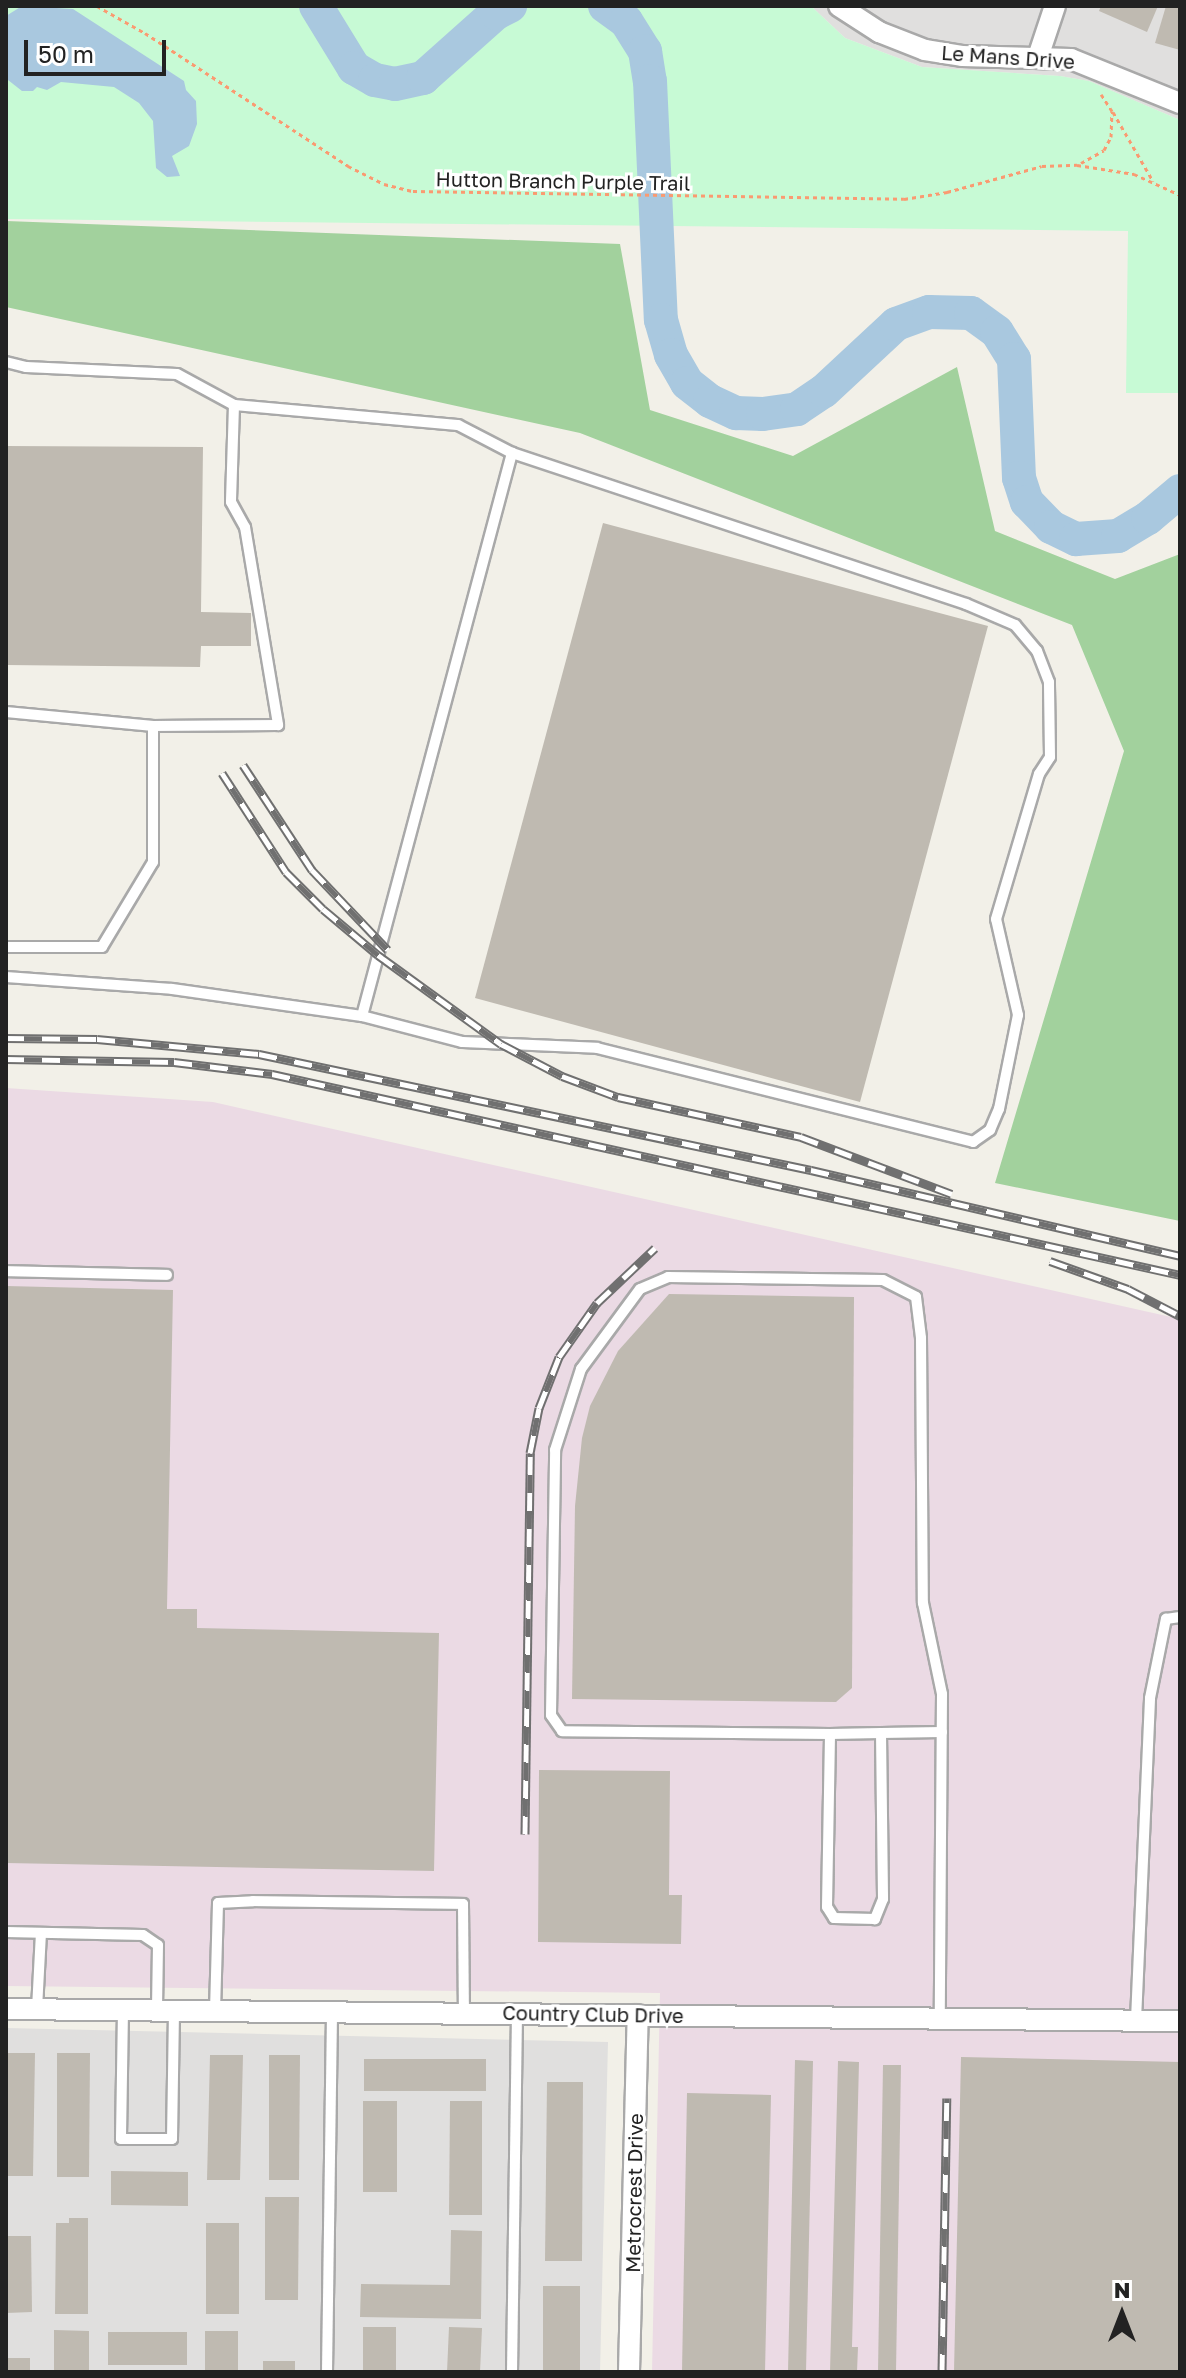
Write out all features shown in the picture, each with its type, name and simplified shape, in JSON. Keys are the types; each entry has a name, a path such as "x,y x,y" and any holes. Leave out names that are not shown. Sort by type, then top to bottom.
{"street":[{"name":"Le Mans Drive","path":"839,6 879,32 925,50 962,56 1038,57 1089,63 1180,103"},
{"path":"1038,57 1055,6"},
{"name":"Country Club Drive","path":"6,2009 1180,2021"},
{"name":"Metrocrest Drive","path":"629,2372 638,2015"}],"lane":[{"path":"6,362 26,367 177,374 234,405 458,425 512,453 966,604 1015,625 1037,651 1049,682 1050,757 1039,774 996,919 1018,1015 999,1109 990,1130 973,1142 597,1048 462,1042 362,1016 172,989 6,977"},
{"path":"6,712 153,726 278,725 245,527 231,502 234,405"},
{"path":"362,1016 512,453"},
{"path":"6,947 102,947 153,862 153,726"},
{"path":"6,1271 167,1275"},
{"path":"940,2018 942,1732 942,1694 923,1603 921,1338 916,1297 883,1280 668,1277 640,1289 581,1369 555,1450 551,1715 562,1731 942,1732"},
{"path":"1136,2020 1150,1698 1166,1619 1180,1617"},
{"path":"830,1734 827,1907 834,1918 875,1919 883,1899 881,1733"},
{"path":"215,2011 218,1903 253,1901 463,1904 464,2013"},
{"path":"6,1932 143,1935 158,1945 166,2011 172,2139 121,2139 123,2010"},
{"path":"37,2009 41,1933"},
{"path":"327,2372 332,2012"},
{"path":"512,2372 517,2014"}],"path":[{"name":"Hutton Branch Purple Trail","path":"97,6 145,33 348,166 384,184 442,194 904,199 947,192 1042,166 1077,165 1153,181 1180,195"},
{"path":"1092,88 1100,92 1153,181"},
{"path":"1077,165 1104,150 1111,137 1112,111"}],"shaded area":[{"path":"811,6 1180,6 1180,120 1089,81 1060,76 922,67 845,38"},
{"path":"6,1088 213,1102 1180,1319 1180,2372 652,2372 660,1993 6,1986"},
{"path":"6,2028 608,2042 600,2372 6,2372"}],"green space":[{"path":"6,6 811,6 845,38 922,67 1060,76 1089,81 1180,120 1180,393 1126,393 1128,231 6,219"},
{"path":"6,221 620,244 650,410 793,456 957,367 995,531 1115,579 1180,554 1180,1221 995,1183 1124,751 1072,625 580,433 6,307"}],"water":[{"path":"22,6 73,9 184,81 186,90 196,101 197,124 189,146 172,156 180,176 167,177 156,168 153,121 139,103 114,87 61,82 47,90 37,87 33,91 22,91 8,80 6,16"}],"building":[{"path":"1101,6 1158,6 1147,32 1099,11"},
{"path":"1166,6 1180,6 1180,50 1155,43"},
{"path":"6,446 203,447 201,612 251,613 251,646 201,646 200,667 6,665"},
{"path":"603,523 988,626 860,1102 475,998"},
{"path":"6,1286 173,1290 167,1609 197,1609 197,1628 439,1633 434,1871 6,1863"},
{"path":"669,1294 854,1297 852,1688 836,1702 572,1699 575,1506 582,1438 590,1406 618,1351"},
{"path":"539,1770 670,1771 669,1895 682,1895 681,1944 538,1942"},
{"path":"7,2053 35,2053 33,2176 6,2176"},
{"path":"57,2053 90,2053 89,2177 57,2177"},
{"path":"210,2055 243,2055 240,2180 207,2180"},
{"path":"269,2055 300,2055 299,2180 269,2180"},
{"path":"961,2057 1180,2062 1180,2372 954,2372"},
{"path":"364,2059 486,2059 486,2091 364,2091"},
{"path":"795,2060 813,2061 806,2372 788,2372"},
{"path":"838,2061 859,2062 852,2347 858,2347 857,2372 830,2372"},
{"path":"883,2065 901,2065 896,2372 878,2372"},
{"path":"547,2082 583,2082 582,2261 545,2261"},
{"path":"687,2093 771,2095 765,2372 682,2372"},
{"path":"363,2101 397,2101 397,2192 363,2192"},
{"path":"450,2101 482,2101 482,2215 449,2215"},
{"path":"111,2171 188,2172 188,2206 111,2205"},
{"path":"265,2197 299,2197 298,2300 265,2300"},
{"path":"69,2218 88,2218 88,2314 55,2314 56,2223 69,2223"},
{"path":"206,2223 239,2223 239,2314 206,2314"},
{"path":"451,2230 482,2231 481,2319 360,2317 361,2284 450,2285"},
{"path":"6,2236 31,2236 32,2312 6,2313"},
{"path":"543,2286 580,2286 580,2372 543,2372"},
{"path":"363,2327 396,2327 396,2372 363,2372"},
{"path":"449,2327 482,2328 480,2372 447,2372"},
{"path":"54,2330 89,2331 89,2372 54,2372"},
{"path":"205,2331 238,2331 238,2372 205,2372"},
{"path":"108,2332 187,2332 187,2365 108,2365"},
{"path":"6,2358 30,2358 30,2372 6,2372"},
{"path":"263,2361 295,2361 295,2372 263,2372"}],"waterway":[{"path":"316,6 354,68 375,80 395,84 423,78 496,13 510,6"},
{"path":"605,6 626,21 645,51 650,81 661,320 671,355 687,383 710,401 736,413 763,414 797,409 824,391 896,324 929,312 971,313 997,332 1014,359 1019,478 1027,502 1051,527 1076,539 1118,536 1148,518 1180,491"}],"railway":[{"path":"243,765 312,870 388,950"},
{"path":"222,773 286,872 323,909 378,955 501,1044 562,1076 618,1097 801,1137 952,1194"},
{"path":"6,1038 97,1039 259,1054 811,1170 1180,1256"},
{"path":"6,1059 174,1062 272,1074 1180,1275"},
{"path":"525,1834 530,1453 539,1408 559,1357 597,1303 655,1248"},
{"path":"1050,1261 1128,1289 1180,1316"},
{"path":"942,2372 947,2098"}]}
